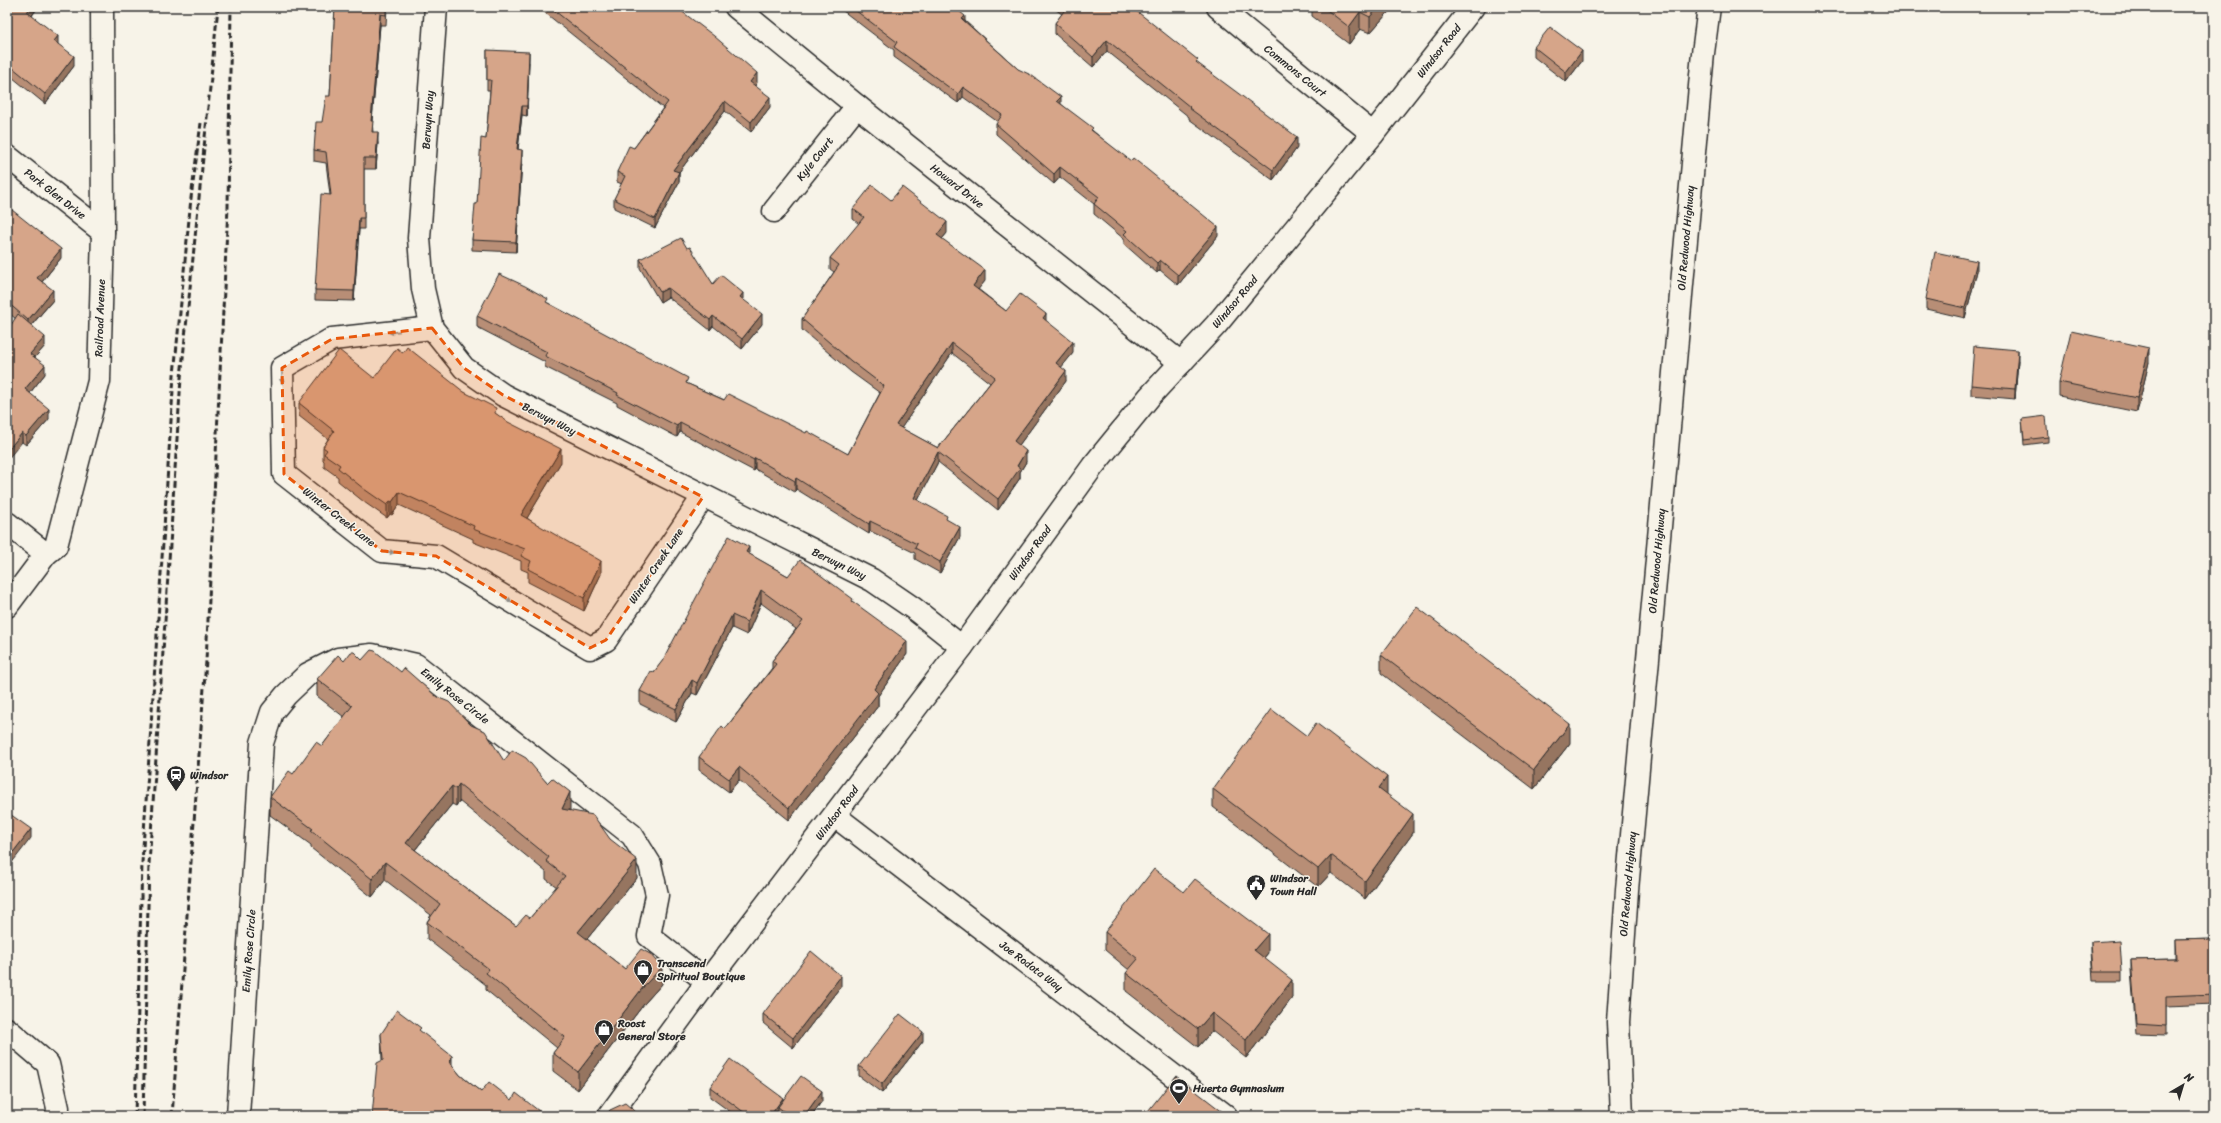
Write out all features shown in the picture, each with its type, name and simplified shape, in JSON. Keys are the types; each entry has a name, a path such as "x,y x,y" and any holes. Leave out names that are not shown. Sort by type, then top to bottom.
{"street":[{"name":"Railroad Avenue","path":"7,606 46,554 56,546 99,381 103,232 102,7"},
{"name":"Berwyn Way","path":"436,7 419,238 423,289 432,328 464,368 503,395 703,497 872,580 913,608 962,647"},
{"name":"Howard Drive","path":"736,7 857,106 1181,363"},
{"name":"Commons Court","path":"1218,7 1373,134"},
{"name":"Windsor Road","path":"609,1116 707,982 835,816 962,647 1093,466 1150,396 1216,325 1373,134 1473,7"},
{"name":"Old Redwood Highway","path":"1622,1116 1618,1022 1627,890 1703,53 1709,7"},
{"name":"Kyle Court","path":"774,212 857,106"},
{"name":"Park Glen Drive","path":"7,156 103,232"},
{"name":"Winter Creek Lane","path":"432,328 332,339 282,368 284,474 382,551 436,556 590,648 606,640 703,497"},
{"path":"7,523 46,554"},
{"name":"Emily Rose Circle","path":"238,1116 262,743 272,712 286,695 308,674 338,659 372,655 416,665 632,835 650,864 656,895 649,936 707,982"},
{"name":"Joe Rodota Way","path":"835,816 1226,1116"},
{"path":"7,1029 48,1064 58,1108 58,1116"}],"highlighted area":[{"path":"432,328 464,368 503,395 703,497 606,640 590,648 436,556 382,551 284,474 282,368 332,339"}],"building":[{"path":"7,7 31,7 27,12 58,36 54,41 74,56 45,94 7,63"},
{"path":"335,7 386,7 386,15 380,14 371,121 373,121 372,132 378,132 376,158 364,158 364,218 359,218 354,291 315,290 321,194 331,195 326,152 314,150 316,122 322,122 326,96 330,96"},
{"path":"550,7 676,7 714,36 757,73 750,82 770,97 751,122 725,101 673,170 679,172 655,219 614,199 625,176 617,172 629,146 634,148 668,102"},
{"path":"851,7 954,7 965,16 962,19 1018,69 1031,75 1061,97 1057,101 1093,128 1091,130 1131,161 1133,158 1218,227 1178,275 1160,260 1157,263 1124,234 1127,231 1094,204 1099,197 1060,167 1054,174 996,124 1002,115 963,87 958,94 894,47 897,42"},
{"path":"1067,7 1136,7 1134,9 1198,60 1196,62 1297,137 1273,170 1189,108 1190,107 1107,40 1093,57 1055,23"},
{"path":"1323,7 1378,7 1370,17 1360,12 1349,27"},
{"path":"1550,27 1582,51 1566,72 1534,47"},
{"path":"487,50 529,52 527,106 522,106 517,149 522,150 516,242 472,240 475,204 477,204 481,138 486,139 491,80 487,80"},
{"path":"872,185 891,200 902,187 947,222 937,235 985,270 973,286 1006,311 1020,294 1046,314 1043,318 1073,342 1056,363 1066,371 1014,441 1026,451 1017,466 1020,468 998,499 938,452 914,498 947,516 946,519 960,527 940,562 915,548 917,544 870,521 869,524 796,478 795,481 755,458 754,460 680,422 677,426 617,395 618,393 545,356 547,352 477,316 499,274 525,286 548,299 546,302 688,378 686,383 724,400 728,394 806,433 807,431 848,454 884,386 851,361 802,319 839,265 830,258 864,217 853,209","holes":["952,343 995,377 938,448 896,425"]},
{"path":"7,206 61,249 37,278 53,290 28,320 7,302"},
{"path":"681,238 687,248 690,247 713,284 721,275 743,293 740,297 762,314 742,339 713,316 710,320 668,288 660,292 640,259"},
{"path":"1935,252 1977,261 1965,308 1926,299"},
{"path":"18,314 45,337 30,354 45,365 25,389 49,409 26,436 22,433 7,451 7,331"},
{"path":"2071,331 2149,348 2137,398 2059,382"},
{"path":"1974,346 2018,350 2015,389 1971,385"},
{"path":"407,347 464,392 496,408 495,413 508,422 561,449 521,515 601,561 584,598 528,569 531,561 521,556 525,549 473,529 474,526 399,492 392,502 390,501 387,505 338,468 340,465 324,454 327,450 323,447 334,431 299,403 339,350 374,378 397,348 403,353"},
{"path":"2046,416 2048,437 2024,440 2022,419"},
{"path":"729,536 749,547 746,552 788,576 800,560 853,599 852,601 907,641 874,689 878,693 789,808 739,767 729,779 699,757 722,726 725,729 776,664 772,661 803,621 761,590 747,622 732,615 697,683 692,680 676,709 640,691 651,671 654,672 663,660"},
{"path":"1417,607 1570,724 1534,770 1381,655"},
{"path":"371,650 375,651 401,672 404,668 437,697 449,702 471,725 485,731 504,761 512,750 526,758 547,783 552,778 570,792 562,809 593,815 610,839 637,860 578,932 625,969 641,949 652,955 662,967 644,986 578,1072 553,1053 565,1037 486,973 489,969 427,922 440,904 385,862 372,879 311,830 313,829 270,797 289,771 293,774 316,742 322,746 352,706 317,679 338,655 344,661 351,652 354,652 362,660","holes":["459,784 549,857 546,861 565,876 530,918 526,915 516,926 406,843 452,786 456,789"]},
{"path":"1271,709 1307,736 1316,723 1387,777 1379,788 1413,814 1365,881 1331,855 1318,869 1213,789"},
{"path":"7,812 31,829 7,860"},
{"path":"1154,869 1184,892 1195,879 1268,934 1254,950 1292,980 1246,1040 1212,1013 1198,1029 1126,973 1138,959 1105,932"},
{"path":"2214,939 2214,994 2166,996 2166,1026 2136,1024 2131,960 2177,959 2176,940"},
{"path":"2120,940 2122,972 2093,972 2091,942"},
{"path":"811,951 841,976 793,1038 763,1014"},
{"path":"397,1010 421,1028 419,1030 452,1056 450,1062 460,1075 481,1092 489,1082 512,1100 516,1093 544,1115 372,1116 377,1063 383,1060 381,1034"},
{"path":"900,1014 923,1032 882,1084 859,1066"},
{"path":"730,1059 783,1098 770,1116 749,1116 710,1087"},
{"path":"801,1076 822,1091 804,1116 790,1116 778,1107"},
{"path":"1176,1076 1228,1116 1144,1116"},
{"path":"625,1103 638,1114 638,1116 605,1116 610,1110"}],"railway":[{"path":"143,1116 149,864 181,378 218,7"},
{"path":"172,1116 206,661 228,207 231,7"},
{"path":"135,1116 142,863 174,375 191,198 201,123"}],"place":[{"name":"Windsor","path":"176,792"},
{"name":"Windsor Town Hall","path":"1256,901"},
{"name":"Transcend Spiritual Boutique","path":"643,986"},
{"name":"Roost General Store","path":"604,1046"},
{"name":"Huerta Gymnasium","path":"1179,1105"}]}
